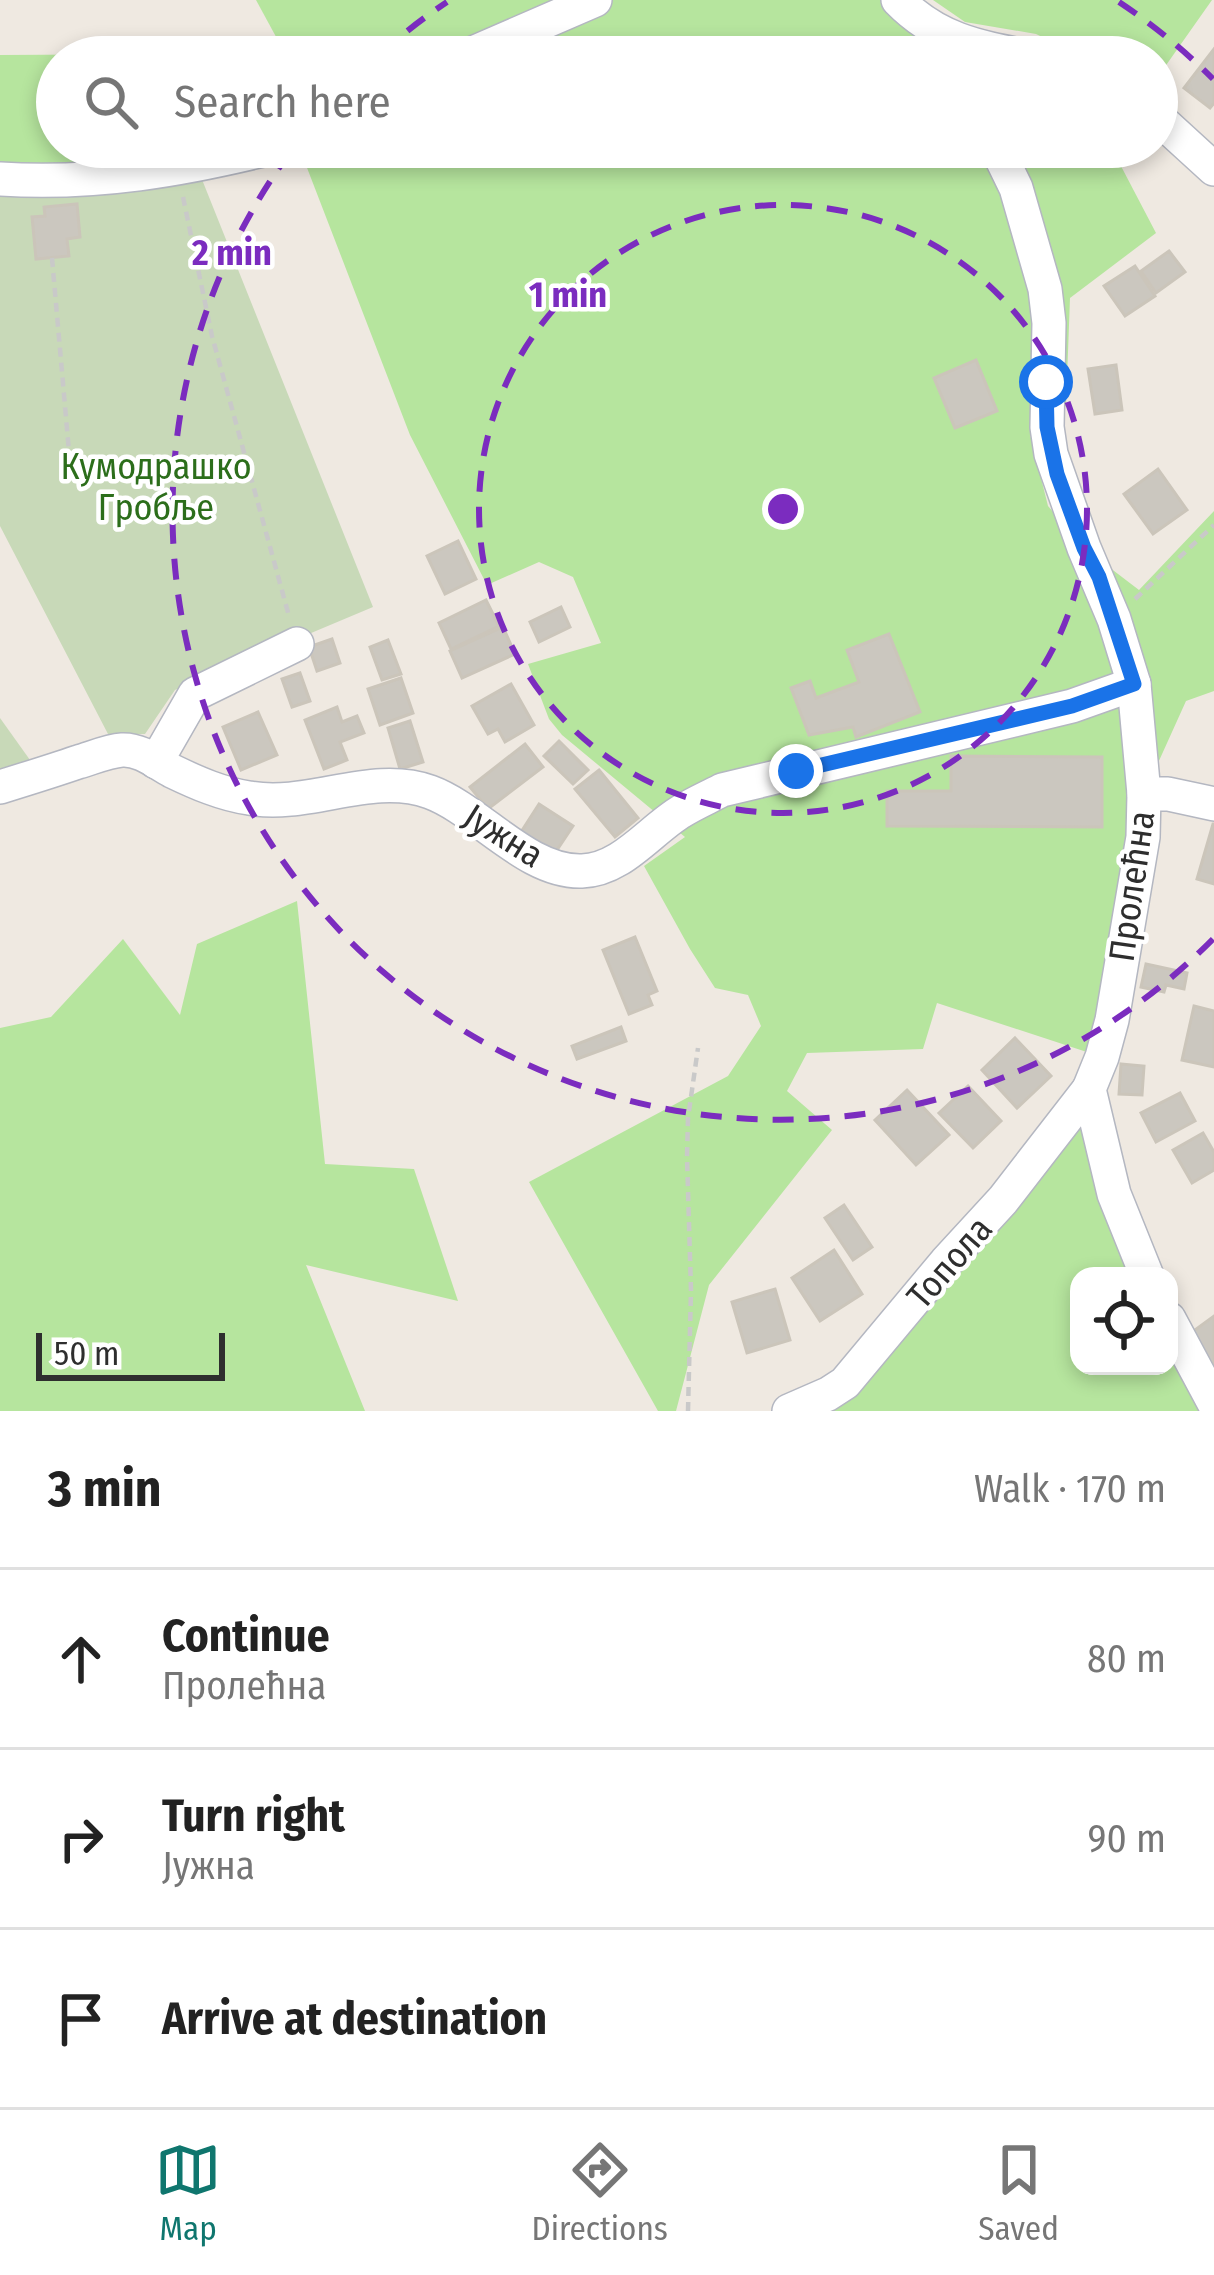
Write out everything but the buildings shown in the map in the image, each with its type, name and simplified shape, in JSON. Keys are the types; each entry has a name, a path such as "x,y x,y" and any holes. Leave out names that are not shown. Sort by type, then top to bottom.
{"street":[{"path":"513,36 596,0"},
{"path":"898,0 942,36"},
{"path":"1178,136 1214,169"},
{"path":"0,179 100,178 182,168"},
{"name":"Пролећна","path":"1006,168 1046,289 1051,454 1134,684 1143,837 1112,1020 1090,1089"},
{"path":"156,762 195,694 297,644"},
{"name":"Јужна","path":"0,788 121,750 137,752 214,790 270,801 408,786 456,805 546,863 579,872 620,858 680,812 722,790 1072,706 1134,684"},
{"path":"1144,794 1214,804"},
{"path":"1090,1089 1114,1194 1143,1267"},
{"name":"Топола","path":"795,1410 845,1383 1003,1200 1090,1089"},
{"path":"1178,1336 1214,1403"}],"path":[{"path":"178,169 212,337 297,644"},
{"path":"52,258 70,463"},
{"path":"1114,619 1214,525"},
{"path":"688,1411 688,1118 698,1048"}],"green space":[{"path":"256,0 898,0 955,36 276,36"},
{"path":"933,0 1212,0 1178,48 1178,36 1040,36 965,22"},
{"path":"0,55 36,55 36,168 181,168 0,179"},
{"name":"Кумодрашко Гробље","path":"197,168 373,607 175,690 145,734 108,734 0,526 0,179"},
{"path":"307,168 1122,168 1156,233 1070,298 1066,406 1030,434 1048,506 1084,548 1139,590 1214,511 1214,691 1186,701 1144,794 1102,1057 937,1003 923,1049 807,1053 787,1091 832,1130 709,1285 676,1411 658,1411 529,1182 728,1076 761,1026 748,995 715,988 644,866 685,837 549,719 528,664 601,643 573,577 539,562 487,585 410,435"},
{"path":"0,718 35,767 0,781"},
{"path":"297,901 325,1164 414,1169 458,1301 306,1265 365,1411 0,1411 0,1028 51,1017 123,939 180,1015 197,944"},
{"path":"1089,1089 1144,1267 1070,1267 1070,1375 1178,1375 1178,1337 1214,1411 798,1411"}],"route":[{"path":"796,771 1072,706 1134,684 1051,454 1046,382"}]}
